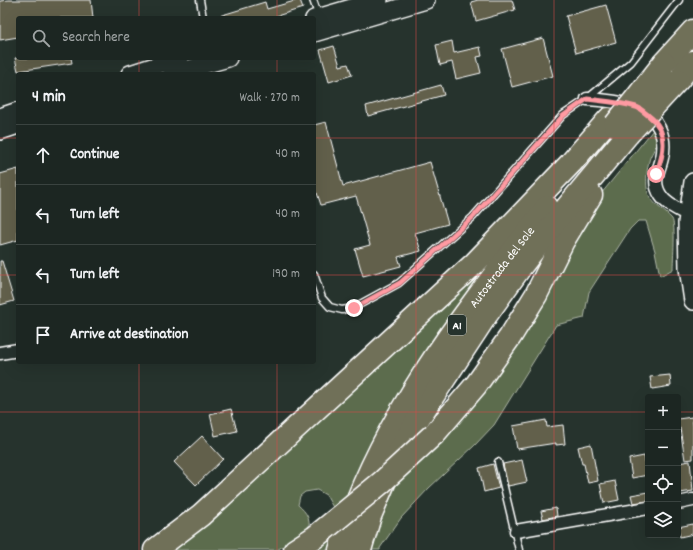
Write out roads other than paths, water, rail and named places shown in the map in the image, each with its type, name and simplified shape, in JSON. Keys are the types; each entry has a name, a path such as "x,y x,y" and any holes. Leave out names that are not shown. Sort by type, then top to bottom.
{"highway":[{"path":"295,550 315,536 382,482 434,434 476,385 510,338 536,296 563,241 590,197 622,129 664,63 693,31"},
{"path":"155,550 201,515 475,264 571,163 622,129 678,80 693,62"},
{"name":"Autostrada del Sole","path":"340,550 348,523 369,472 390,428 432,362 479,293 565,184 622,129"},
{"name":"Autostrada del Sole","path":"360,550 370,516 390,468 414,425 487,314 563,212 622,129"}],"street":[{"path":"316,24 379,0"},
{"path":"316,24 426,0"},
{"path":"136,72 174,60"},
{"path":"179,72 221,60"},
{"path":"587,99 637,107 654,119 661,130 664,142 662,158 656,174 657,188 661,196 671,206 688,215"},
{"path":"0,117 16,112"},
{"path":"0,131 16,126"},
{"path":"693,182 687,223 688,268 693,301"},
{"path":"0,353 16,350"},
{"path":"681,502 693,500"},
{"path":"516,531 645,509"}],"lane":[{"path":"200,0 203,16"},
{"path":"312,0 315,16"},
{"path":"316,280 322,298 330,307 342,310 354,308 400,283 473,217 563,116 587,99 631,62 679,0"},
{"path":"498,462 516,531 519,550"}]}
